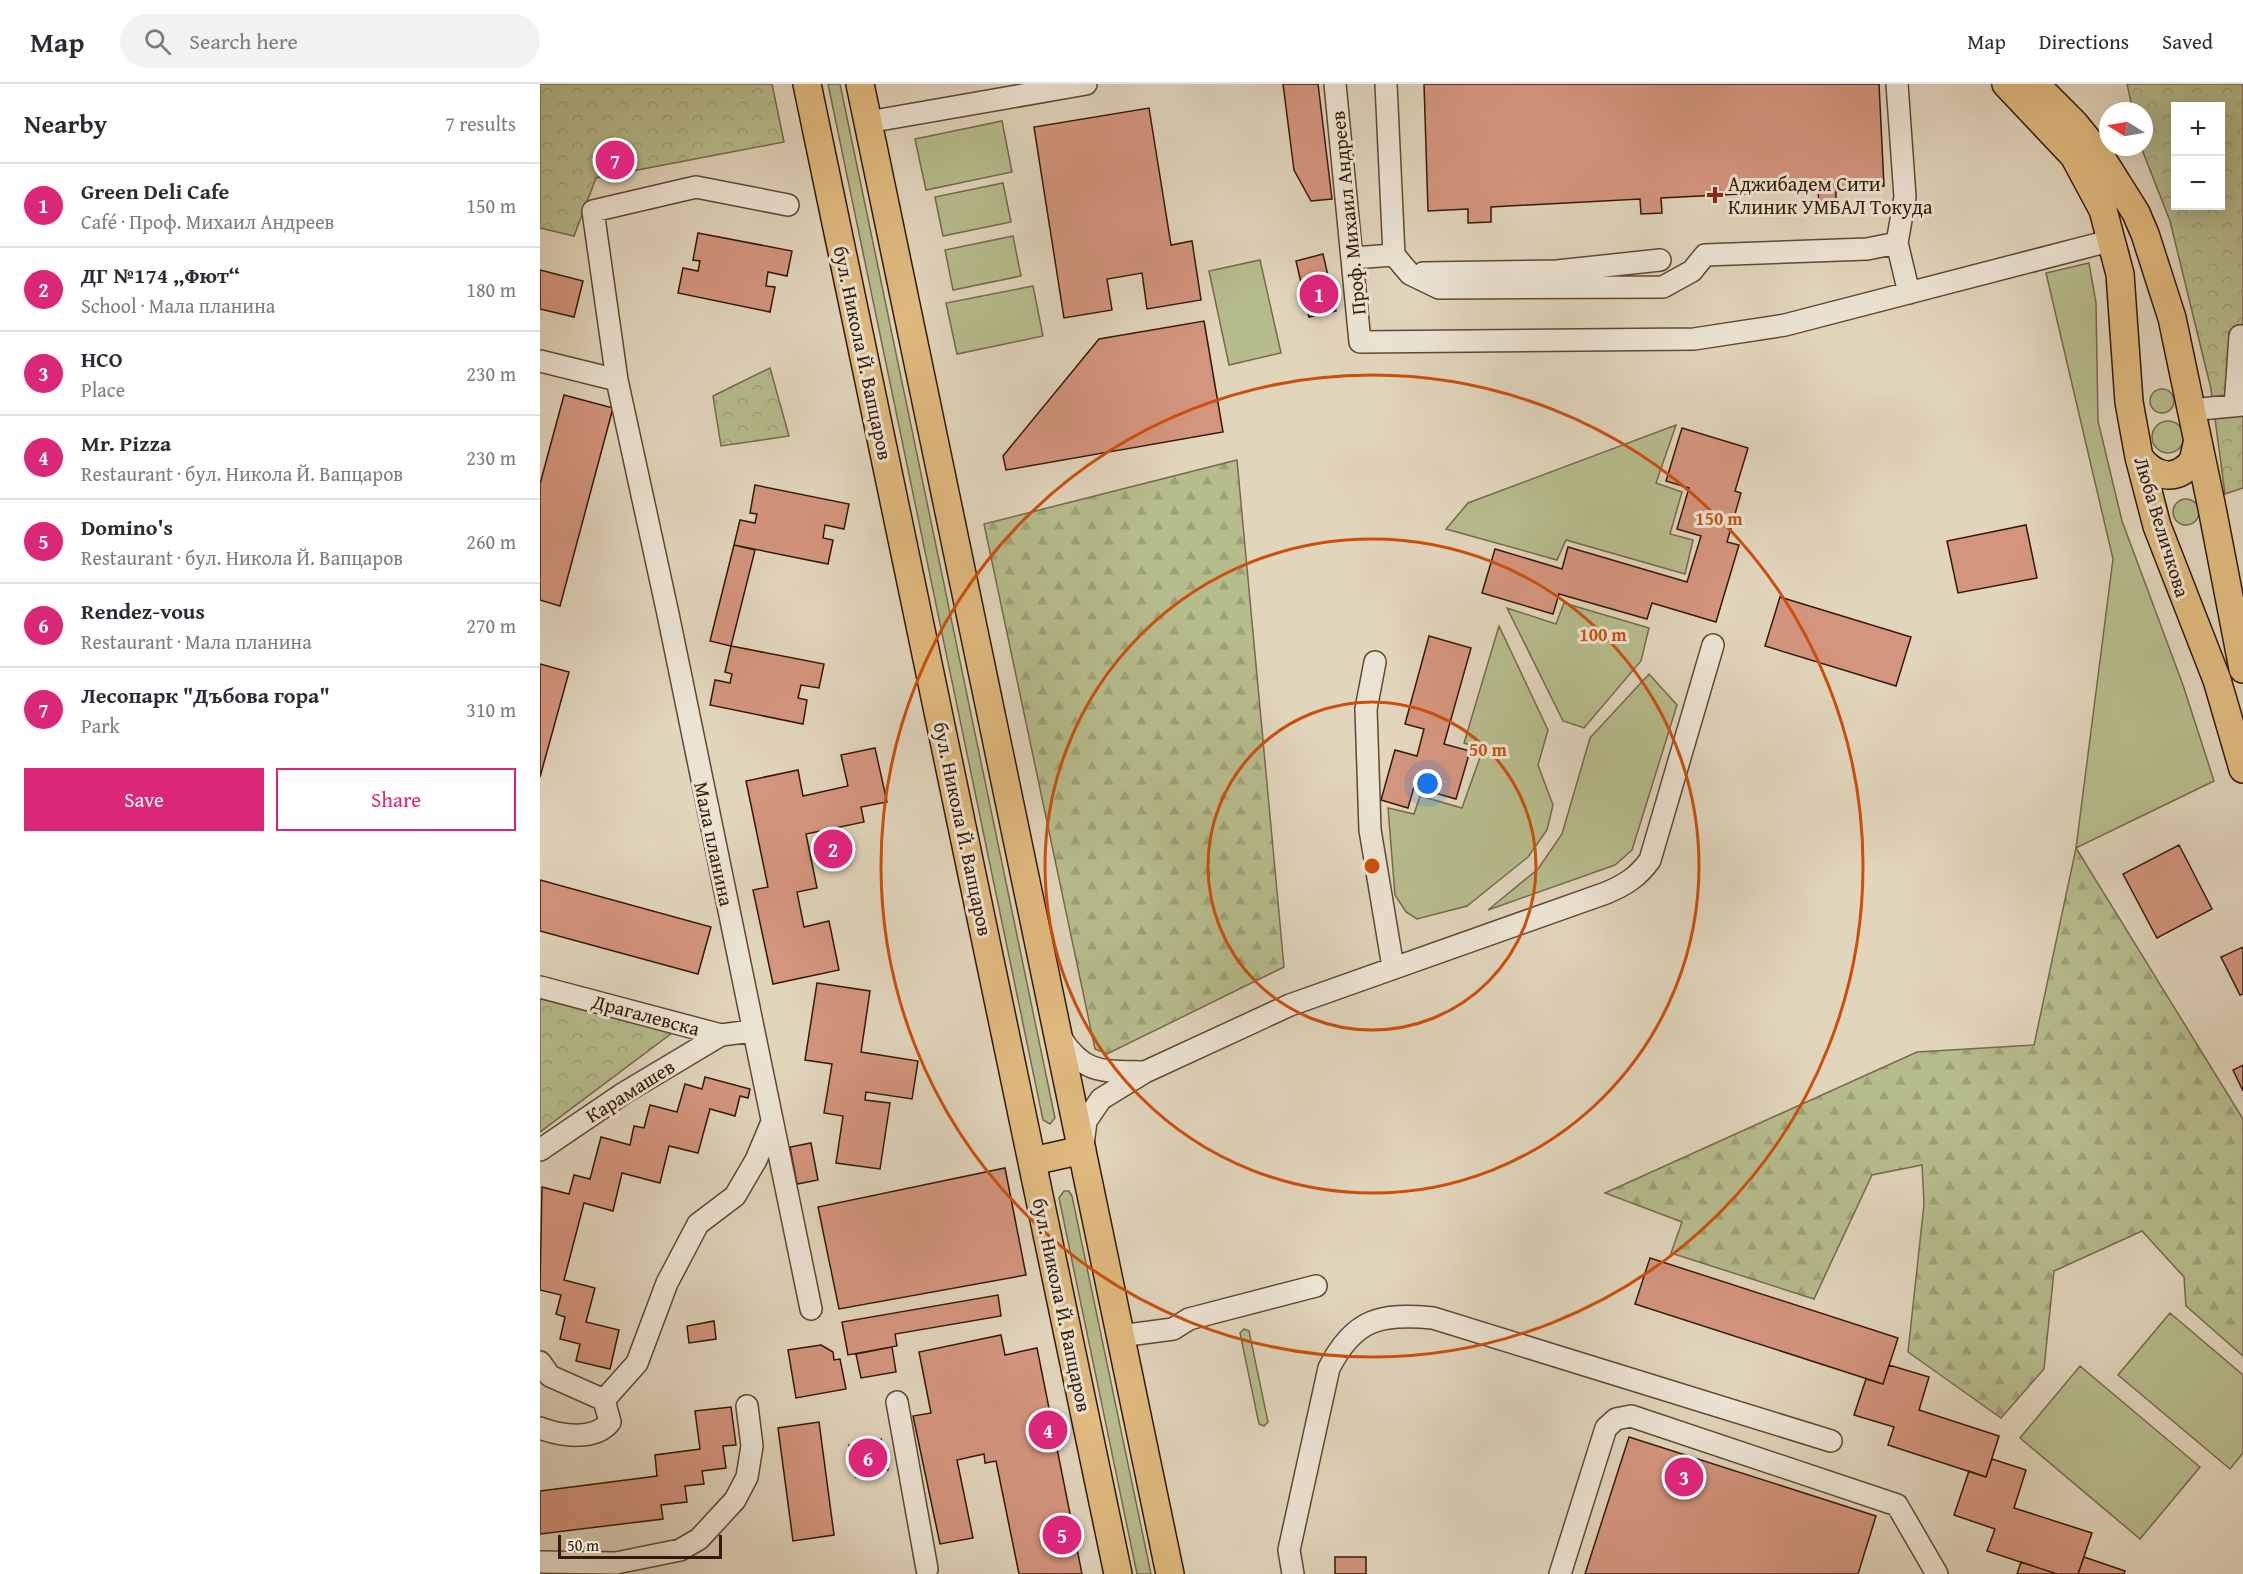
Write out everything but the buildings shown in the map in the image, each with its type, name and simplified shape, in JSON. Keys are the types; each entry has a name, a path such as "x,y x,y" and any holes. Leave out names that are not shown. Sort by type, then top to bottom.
{"main road":[{"name":"бул. Никола Й. Вапцаров","path":"807,84 1118,1574"},
{"path":"860,84 1082,1150 1132,1334 1170,1574"},
{"name":"Люба Величкова","path":"2006,84 2074,156 2096,192 2113,240 2121,274 2129,402 2139,457 2157,526 2217,680 2243,769"},
{"path":"2035,84 2099,154 2136,213 2172,318 2243,669"},
{"path":"2125,325 2136,304 2146,301 2160,304 2172,318"},
{"path":"2139,457 2149,470 2159,474 2176,474 2193,461 2197,444"},
{"path":"1033,1161 1082,1150"}],"street":[{"path":"868,122 1086,84"},
{"name":"Проф. Михаил Андреев","path":"1335,84 1360,342 1694,339 1785,325 1909,293"},
{"path":"1386,84 1394,255 1410,274 1438,288 1663,287 1692,271 1705,255 1867,249 1897,243"},
{"path":"1897,84 1905,197 1897,243 1909,293 2113,240"},
{"name":"Мала планина","path":"788,205 696,187 592,211 618,380 811,1309"},
{"path":"1352,258 1394,255"},
{"path":"1410,274 1557,271 1660,260"},
{"path":"2190,410 2239,406 2240,336 2243,336"},
{"path":"540,361 618,380"},
{"path":"1082,1150 1086,1120 1101,1099 1145,1072 1290,1005 1628,884 1641,873 1650,860 1713,645"},
{"path":"1375,662 1366,709 1370,830 1394,967"},
{"name":"Драгалевска","path":"540,987 721,1035 752,1031"},
{"path":"1057,1031 1072,1056 1093,1070 1145,1072"},
{"name":"Карамашев","path":"540,1150 624,1094 721,1035"},
{"path":"604,1400 637,1363 668,1283 698,1224 735,1196 756,1160 772,1122"},
{"path":"1132,1334 1155,1322 1174,1317 1189,1319 1316,1286"},
{"path":"1293,1574 1289,1550 1329,1368 1341,1344 1363,1327 1381,1319 1405,1316 1432,1318 1831,1441"},
{"path":"540,1362 550,1376 570,1387 604,1400"},
{"path":"540,1428 589,1435 603,1432 610,1422 604,1400"},
{"path":"897,1402 927,1569"},
{"path":"540,1562 616,1563 680,1550 699,1539 735,1500 747,1478 752,1446 747,1406"},
{"path":"1560,1574 1606,1428 1617,1419 1631,1416 1897,1505 1937,1574"}],"green space":[{"path":"540,84 772,84 784,142 596,178 574,236 540,228"},
{"path":"828,84 840,84 1055,1118 1050,1124 1043,1120"},
{"path":"2127,84 2243,84 2243,488 2225,494 2211,389 2170,221 2145,156 2153,156 2153,102 2131,102"},
{"path":"1002,121 1012,172 926,190 915,139"},
{"path":"1003,183 1011,222 943,236 935,197"},
{"path":"1013,236 1021,276 953,290 945,250"},
{"path":"1260,260 1281,353 1229,365 1209,271"},
{"path":"2089,263 2096,303 2098,421 2122,521 2183,685 2214,781 2076,848 2113,559 2046,273"},
{"path":"1033,286 1043,336 957,354 946,303"},
{"path":"770,368 789,436 721,446 713,396"},
{"path":"2162,389 2167,390 2173,396 2173,406 2167,412 2162,413 2157,412 2151,406 2150,401 2151,396 2157,390"},
{"path":"2168,421 2179,426 2184,437 2179,448 2168,453 2157,448 2152,437 2157,426"},
{"path":"1676,425 1656,483 1682,492 1670,534 1693,540 1685,574 1566,540 1557,560 1446,529 1468,503"},
{"path":"1237,460 1284,967 1107,1054 1095,1049 984,524"},
{"path":"2186,499 2195,503 2199,512 2195,521 2186,525 2177,521 2173,512 2177,503"},
{"path":"1564,603 1649,628 1641,661 1584,728 1563,721 1507,608 1556,624"},
{"path":"1499,626 1548,730 1538,765 1553,805 1547,830 1528,857 1467,906 1417,919 1406,912 1395,895 1388,808 1414,814 1420,796 1462,808 1483,749 1464,743"},
{"path":"1649,674 1677,705 1632,850 1615,865 1488,910 1538,869 1562,834 1590,738"},
{"path":"2076,848 2243,1119 2243,1356 2186,1306 2184,1277 2142,1231 2054,1271 2044,1369 2001,1418 1908,1352 1924,1204 1922,1165 1872,1175 1814,1299 1671,1253 1682,1222 1605,1193 1917,1052 2034,1045"},
{"path":"540,995 672,1033 540,1132"},
{"path":"1064,1191 1069,1191 1072,1196 1151,1574 1137,1574 1059,1198"},
{"path":"2170,1313 2243,1375 2243,1453 2230,1469 2118,1375"},
{"path":"1244,1329 1249,1331 1268,1422 1264,1426 1259,1424 1240,1333"},
{"path":"2080,1366 2200,1467 2140,1539 2020,1438"}],"place":[{"name":"Лесопарк \"Дъбова гора\"","path":"615,160"},
{"name":"Аджибадем Сити Клиник УМБАЛ Токуда","path":"1715,195"},
{"name":"Green Deli Cafe","path":"1319,294"},
{"name":"ДГ №174 „Фют“","path":"833,849"},
{"name":"Mr. Pizza","path":"1048,1430"},
{"name":"Rendez-vous","path":"868,1458"},
{"name":"НСО","path":"1684,1477"},
{"name":"Domino's","path":"1062,1535"}]}
